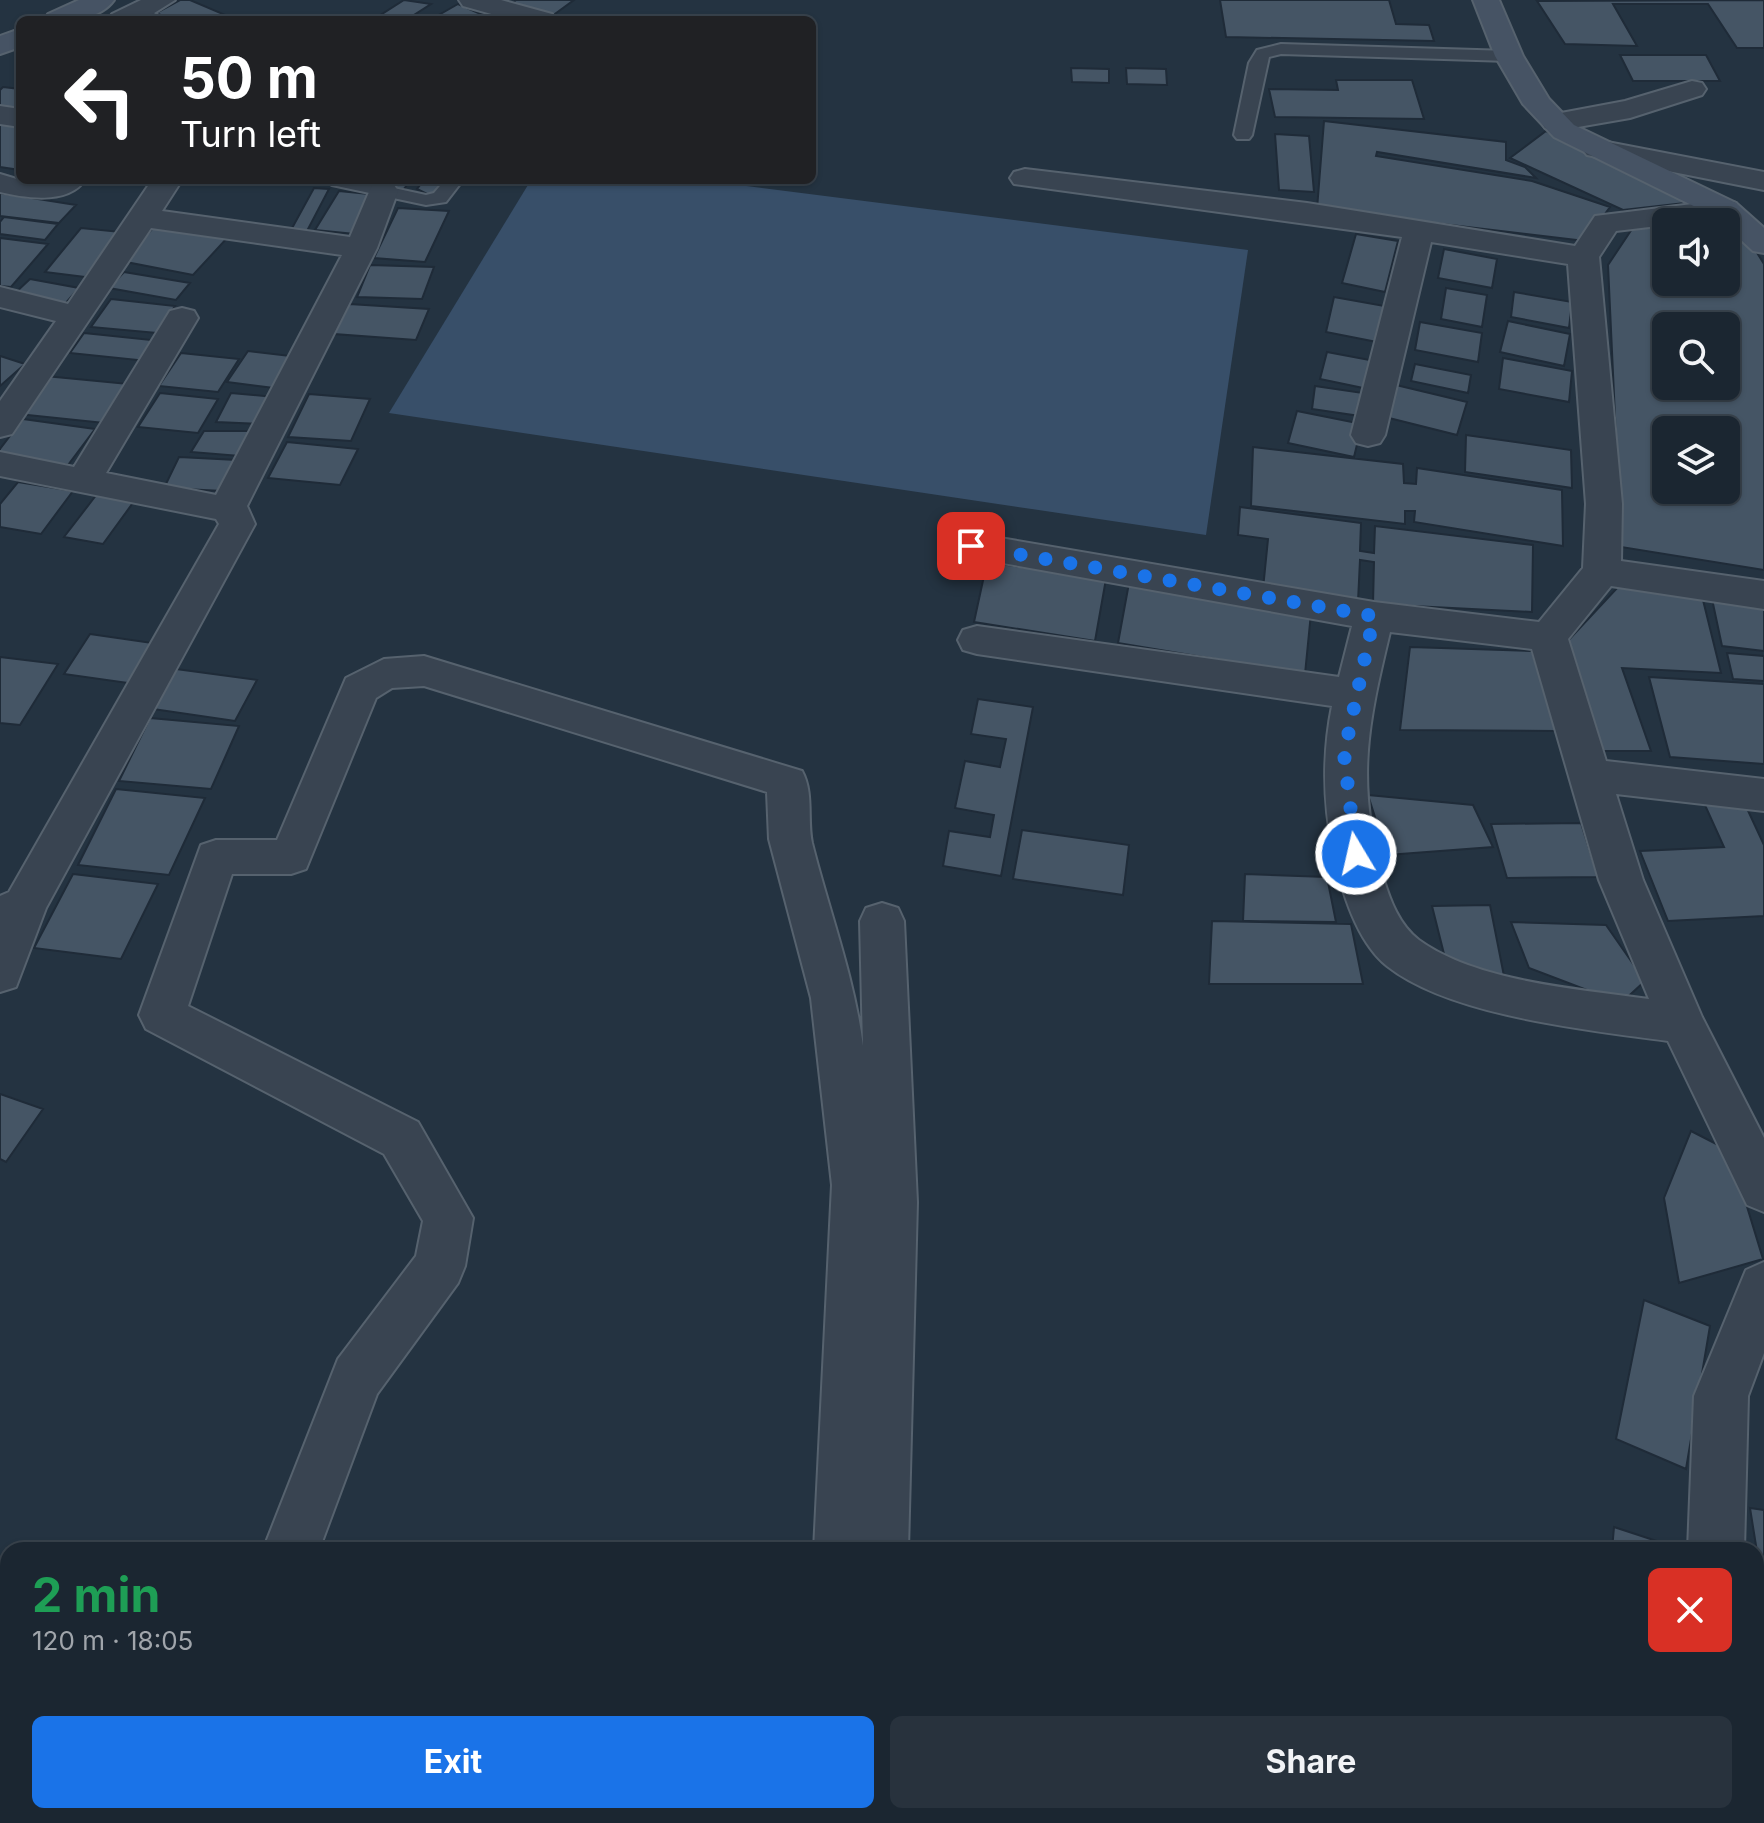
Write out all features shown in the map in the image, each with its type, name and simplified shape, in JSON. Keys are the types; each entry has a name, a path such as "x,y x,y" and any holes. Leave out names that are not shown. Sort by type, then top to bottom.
{"main road":[{"path":"67,16 101,0"},
{"path":"1486,0 1509,56 1537,104 1555,122 1597,149 1723,208"},
{"path":"1740,222 1764,244"}],"street":[{"path":"472,0 528,16"},
{"path":"1555,122 1630,109 1692,89"},
{"path":"1597,149 1764,181"},
{"path":"1025,178 1419,229 1583,257"},
{"path":"0,183 20,189 58,184"},
{"path":"0,426 164,184"},
{"path":"227,509 361,248 383,191"},
{"path":"140,217 361,248"},
{"path":"1548,637 1602,571 1604,504 1583,257 1606,223 1652,218"},
{"path":"1368,435 1419,229"},
{"path":"0,297 76,316"},
{"path":"83,481 182,318"},
{"path":"0,464 227,509 235,516 237,524 12,910 0,973"},
{"path":"971,546 1374,616 1548,637"},
{"path":"1602,571 1764,595"},
{"path":"1374,616 1344,754 1351,831 1366,899 1400,951 1451,977 1558,1005 1682,1023"},
{"path":"1548,637 1621,880 1682,1023 1764,1189"},
{"path":"977,640 1357,695"},
{"path":"294,1542 357,1378 440,1266 448,1218 401,1138 162,1015 216,857 291,857 360,689 384,674 424,671 787,782 790,839 834,998 857,1185 842,1542"},
{"path":"1591,775 1764,795"},
{"path":"880,1542 892,1202 882,921"},
{"path":"1716,1542 1721,1396 1764,1287"}],"lane":[{"path":"1243,135 1257,63 1263,53 1281,49 1509,56"},
{"path":"351,184 432,200 440,198 451,184"}],"water":[{"path":"529,184 731,184 1248,250 1206,535 389,413"}],"building":[{"path":"180,0 190,0 223,14 163,16 156,13"},
{"path":"404,0 431,4 412,16 379,16"},
{"path":"516,0 574,0 552,16 538,16 507,7"},
{"path":"1220,0 1389,0 1396,24 1429,25 1434,41 1226,37"},
{"path":"1764,0 1764,48 1737,48 1708,4 1613,4 1637,46 1565,44 1537,1"},
{"path":"458,4 483,15 481,16 437,16"},
{"path":"1620,55 1706,55 1720,81 1633,81"},
{"path":"1071,68 1109,69 1109,83 1072,82"},
{"path":"1126,68 1166,69 1167,85 1127,84"},
{"path":"1336,80 1412,80 1424,119 1275,117 1269,89 1338,90"},
{"path":"3,87 16,89 16,109 0,107 0,90"},
{"path":"1324,121 1506,142 1506,160 1525,167 1536,178 1377,152 1376,156 1532,181 1610,207 1585,241 1317,209"},
{"path":"0,124 16,126 16,169 0,167"},
{"path":"1546,131 1694,202 1623,210 1510,158"},
{"path":"1275,134 1309,136 1314,192 1279,190"},
{"path":"369,184 408,184 403,190"},
{"path":"421,184 442,184 431,196 417,189"},
{"path":"314,188 329,189 307,231 291,230"},
{"path":"339,191 379,195 355,234 315,230"},
{"path":"0,193 76,205 59,223 0,216"},
{"path":"398,208 449,211 425,262 374,258"},
{"path":"4,217 58,224 45,240 0,234 0,222"},
{"path":"158,223 229,236 193,275 121,261"},
{"path":"1652,224 1652,296 1740,296 1740,233 1746,235 1764,264 1764,570 1621,547 1608,265 1634,226"},
{"path":"81,228 121,232 85,277 45,272"},
{"path":"1356,234 1398,241 1385,292 1342,283"},
{"path":"0,238 48,244 11,287 0,286"},
{"path":"1444,249 1497,259 1492,288 1438,278"},
{"path":"370,265 434,267 422,299 357,297"},
{"path":"124,272 190,283 176,300 109,288"},
{"path":"30,279 79,288 64,305 14,294"},
{"path":"1446,288 1487,295 1482,327 1441,319"},
{"path":"1514,292 1572,302 1569,328 1511,317"},
{"path":"1334,297 1390,307 1382,343 1326,332"},
{"path":"111,299 175,306 157,333 91,327"},
{"path":"349,304 429,309 416,340 334,334"},
{"path":"1508,321 1570,334 1564,366 1500,352"},
{"path":"1420,322 1482,333 1478,362 1415,350"},
{"path":"84,333 161,341 147,361 70,353"},
{"path":"248,351 299,357 282,389 227,382"},
{"path":"1327,352 1375,361 1368,389 1320,379"},
{"path":"181,353 239,359 218,392 159,386"},
{"path":"0,356 25,364 0,386"},
{"path":"1503,358 1572,371 1569,402 1499,389"},
{"path":"1415,364 1471,375 1468,393 1411,381"},
{"path":"45,376 139,385 114,424 18,414"},
{"path":"1396,385 1467,402 1457,435 1385,417"},
{"path":"1315,386 1363,393 1360,416 1312,409"},
{"path":"160,393 218,399 198,433 138,427"},
{"path":"231,393 275,397 263,424 216,422"},
{"path":"309,394 370,399 351,441 288,437"},
{"path":"1297,411 1362,424 1354,457 1288,443"},
{"path":"23,419 95,429 68,465 0,456 0,449"},
{"path":"204,431 250,431 240,456 191,452"},
{"path":"1466,435 1571,450 1572,488 1465,472"},
{"path":"287,442 358,449 340,485 268,478"},
{"path":"1253,447 1403,464 1404,483 1416,484 1417,468 1562,490 1563,546 1414,522 1415,511 1405,511 1405,524 1251,506"},
{"path":"179,457 237,460 223,491 164,488"},
{"path":"18,482 73,491 41,534 0,527 0,504"},
{"path":"97,494 135,500 103,544 64,537"},
{"path":"1240,507 1361,523 1360,551 1374,553 1375,526 1533,545 1532,612 1373,604 1374,562 1360,560 1358,602 1263,589 1268,539 1238,535"},
{"path":"987,562 1106,579 1095,641 974,622"},
{"path":"1129,583 1311,613 1305,674 1118,643"},
{"path":"1618,587 1702,596 1721,673 1622,668 1651,751 1599,751 1563,646"},
{"path":"1712,599 1764,605 1764,651 1722,646"},
{"path":"90,634 166,645 142,685 64,674"},
{"path":"1410,647 1532,651 1557,731 1400,730"},
{"path":"1727,653 1764,656 1764,681 1733,679"},
{"path":"0,657 58,664 20,725 0,723"},
{"path":"176,669 257,680 235,721 153,709"},
{"path":"1649,677 1764,684 1764,764 1670,757"},
{"path":"978,699 1033,707 1001,876 943,866 949,831 990,837 994,815 955,808 965,761 1000,767 1006,739 971,734"},
{"path":"150,718 239,726 211,789 119,781"},
{"path":"116,789 205,798 169,875 78,865"},
{"path":"1368,795 1473,805 1493,847 1387,855"},
{"path":"1744,802 1764,845 1764,916 1668,921 1640,851 1724,847 1704,803"},
{"path":"1581,823 1598,877 1507,878 1491,824"},
{"path":"1022,830 1129,845 1123,895 1013,879"},
{"path":"73,874 158,884 121,959 34,948"},
{"path":"1245,874 1327,877 1336,922 1243,921"},
{"path":"1490,905 1505,981 1447,966 1432,906"},
{"path":"1212,921 1351,924 1363,984 1209,984"},
{"path":"1511,922 1606,925 1645,981 1621,1003 1529,968"},
{"path":"0,1094 43,1109 6,1162 0,1159"},
{"path":"1691,1131 1730,1151 1763,1259 1679,1283 1664,1198"},
{"path":"1644,1300 1710,1326 1686,1469 1616,1439"},
{"path":"1750,1508 1764,1510 1764,1542 1755,1542"},
{"path":"1614,1527 1660,1542 1613,1542"}],"route":[{"path":"971,546 1374,616 1344,754 1356,854"}]}
